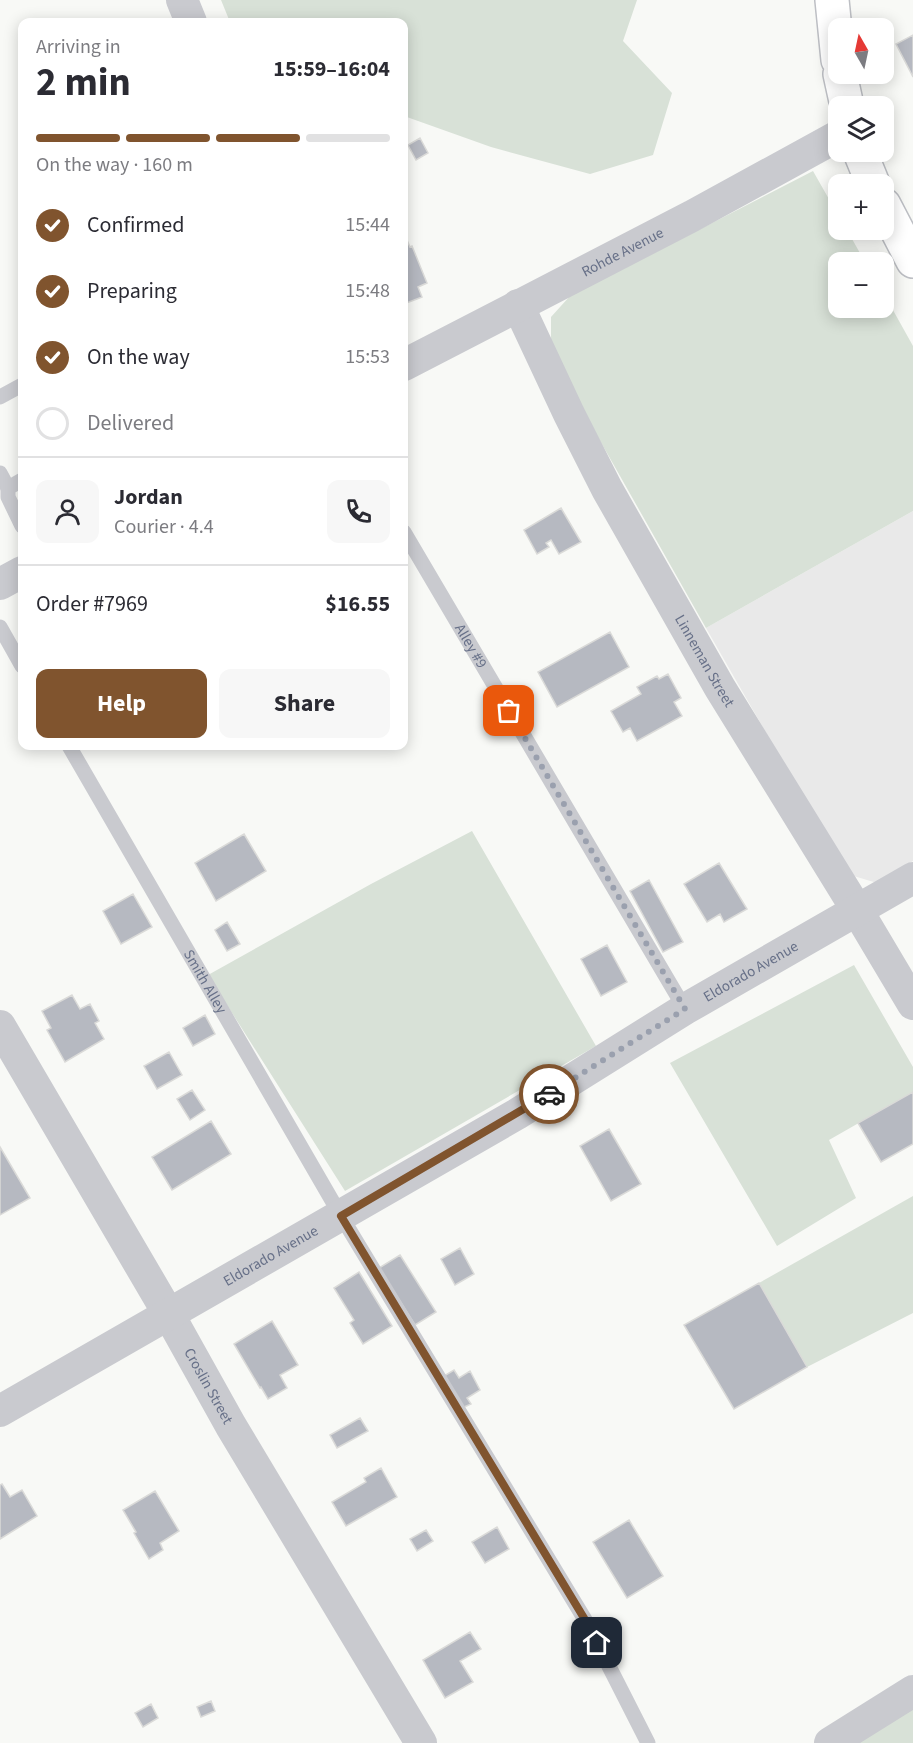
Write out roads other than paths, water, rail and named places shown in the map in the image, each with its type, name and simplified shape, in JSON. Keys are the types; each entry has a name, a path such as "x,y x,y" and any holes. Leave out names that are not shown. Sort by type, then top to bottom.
{"main road":[{"path":"831,0 833,18"},
{"path":"894,224 913,261"}],"street":[{"path":"182,0 189,18"},
{"name":"Rohde Avenue","path":"408,363 692,216 828,141"},
{"name":"Linneman Street","path":"518,305 607,489 720,688 913,1004"},
{"path":"0,584 18,574"},
{"name":"Eldorado Avenue","path":"0,1411 517,1114 685,1009 913,878"},
{"name":"Croslin Street","path":"0,1026 168,1313 237,1436 421,1743"},
{"path":"830,1743 913,1691"}],"lane":[{"path":"0,397 18,387"},
{"path":"0,473 8,488 8,497 18,518"},
{"path":"8,488 18,482"},
{"name":"Alley #9","path":"408,539 685,1009"},
{"path":"0,627 18,659"},
{"name":"Smith Alley","path":"71,750 341,1216 587,1623 648,1743"}]}
